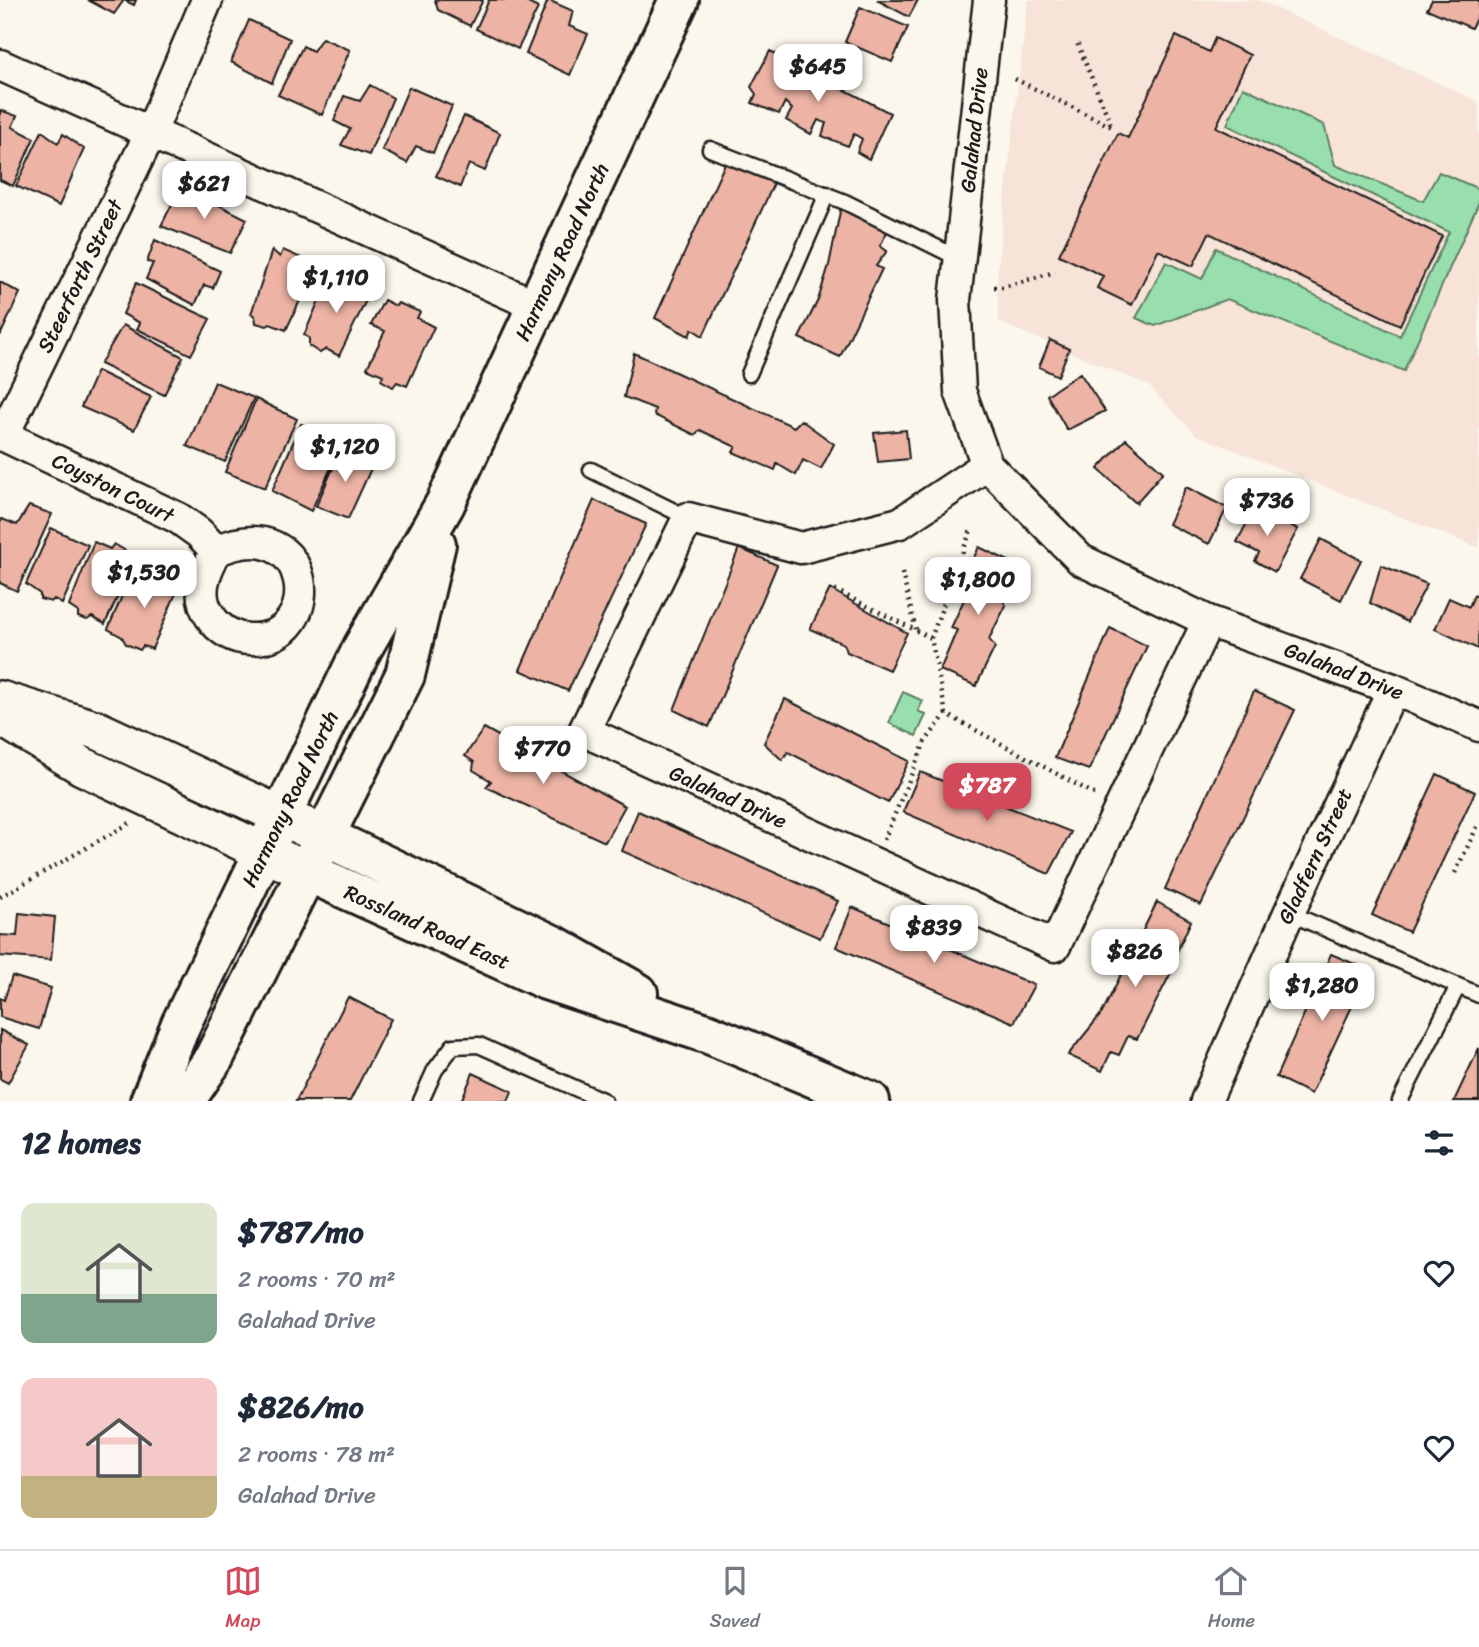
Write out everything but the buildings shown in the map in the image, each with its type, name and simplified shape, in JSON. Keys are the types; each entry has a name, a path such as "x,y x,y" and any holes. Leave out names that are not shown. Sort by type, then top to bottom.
{"main road":[{"name":"Harmony Road North","path":"150,1101 181,1024 363,646 445,504 679,0"},
{"name":"Harmony Road North","path":"185,1101 214,1058 405,675 445,504"},
{"path":"282,816 555,946 709,1034"},
{"name":"Rossland Road East","path":"264,852 546,980 709,1034 864,1100"}],"street":[{"name":"Steerforth Street","path":"1,435 150,134 207,0"},
{"name":"Galahad Drive","path":"989,0 956,300 960,391 987,466 1081,560 1208,621 1393,689 1479,726"},
{"path":"0,65 537,306"},
{"name":"Coyston Court","path":"1,435 178,518 199,533 216,551"},
{"path":"688,518 801,548 900,523 987,466"},
{"name":"Galahad Drive","path":"688,518 584,731 1055,946 1208,621"},
{"name":"Gladfern Street","path":"1206,1101 1289,913 1393,689"},
{"path":"0,699 97,730 282,816"},
{"name":"Rossland Road East","path":"0,716 82,766 264,852"}],"lane":[{"path":"710,149 827,194 960,259"},
{"path":"749,374 827,194"},
{"path":"591,470 688,518"},
{"path":"1289,913 1479,995"},
{"path":"1400,1101 1458,986"},
{"path":"421,1101 435,1070 453,1046 479,1045 604,1101"}],"path":[{"path":"1015,79 1112,127 1076,40"},
{"path":"994,287 1003,287 1055,272"},
{"path":"874,863 925,742 946,715 930,638 972,527"},
{"path":"902,573 916,631"},
{"path":"835,590 930,638"},
{"path":"946,715 1120,808"},
{"path":"0,897 130,823"},
{"path":"1455,873 1479,823"}],"shaded area":[{"path":"1028,0 1258,0 1479,102 1479,548 1196,435 1148,385 999,322 997,278"}],"green space":[{"path":"1243,87 1324,125 1335,165 1423,201 1439,172 1479,189 1479,202 1404,371 1227,299 1155,326 1136,318 1166,262 1202,279 1216,248 1400,336 1449,232 1227,125"},
{"path":"903,692 923,701 918,711 926,715 916,736 889,723"}]}
